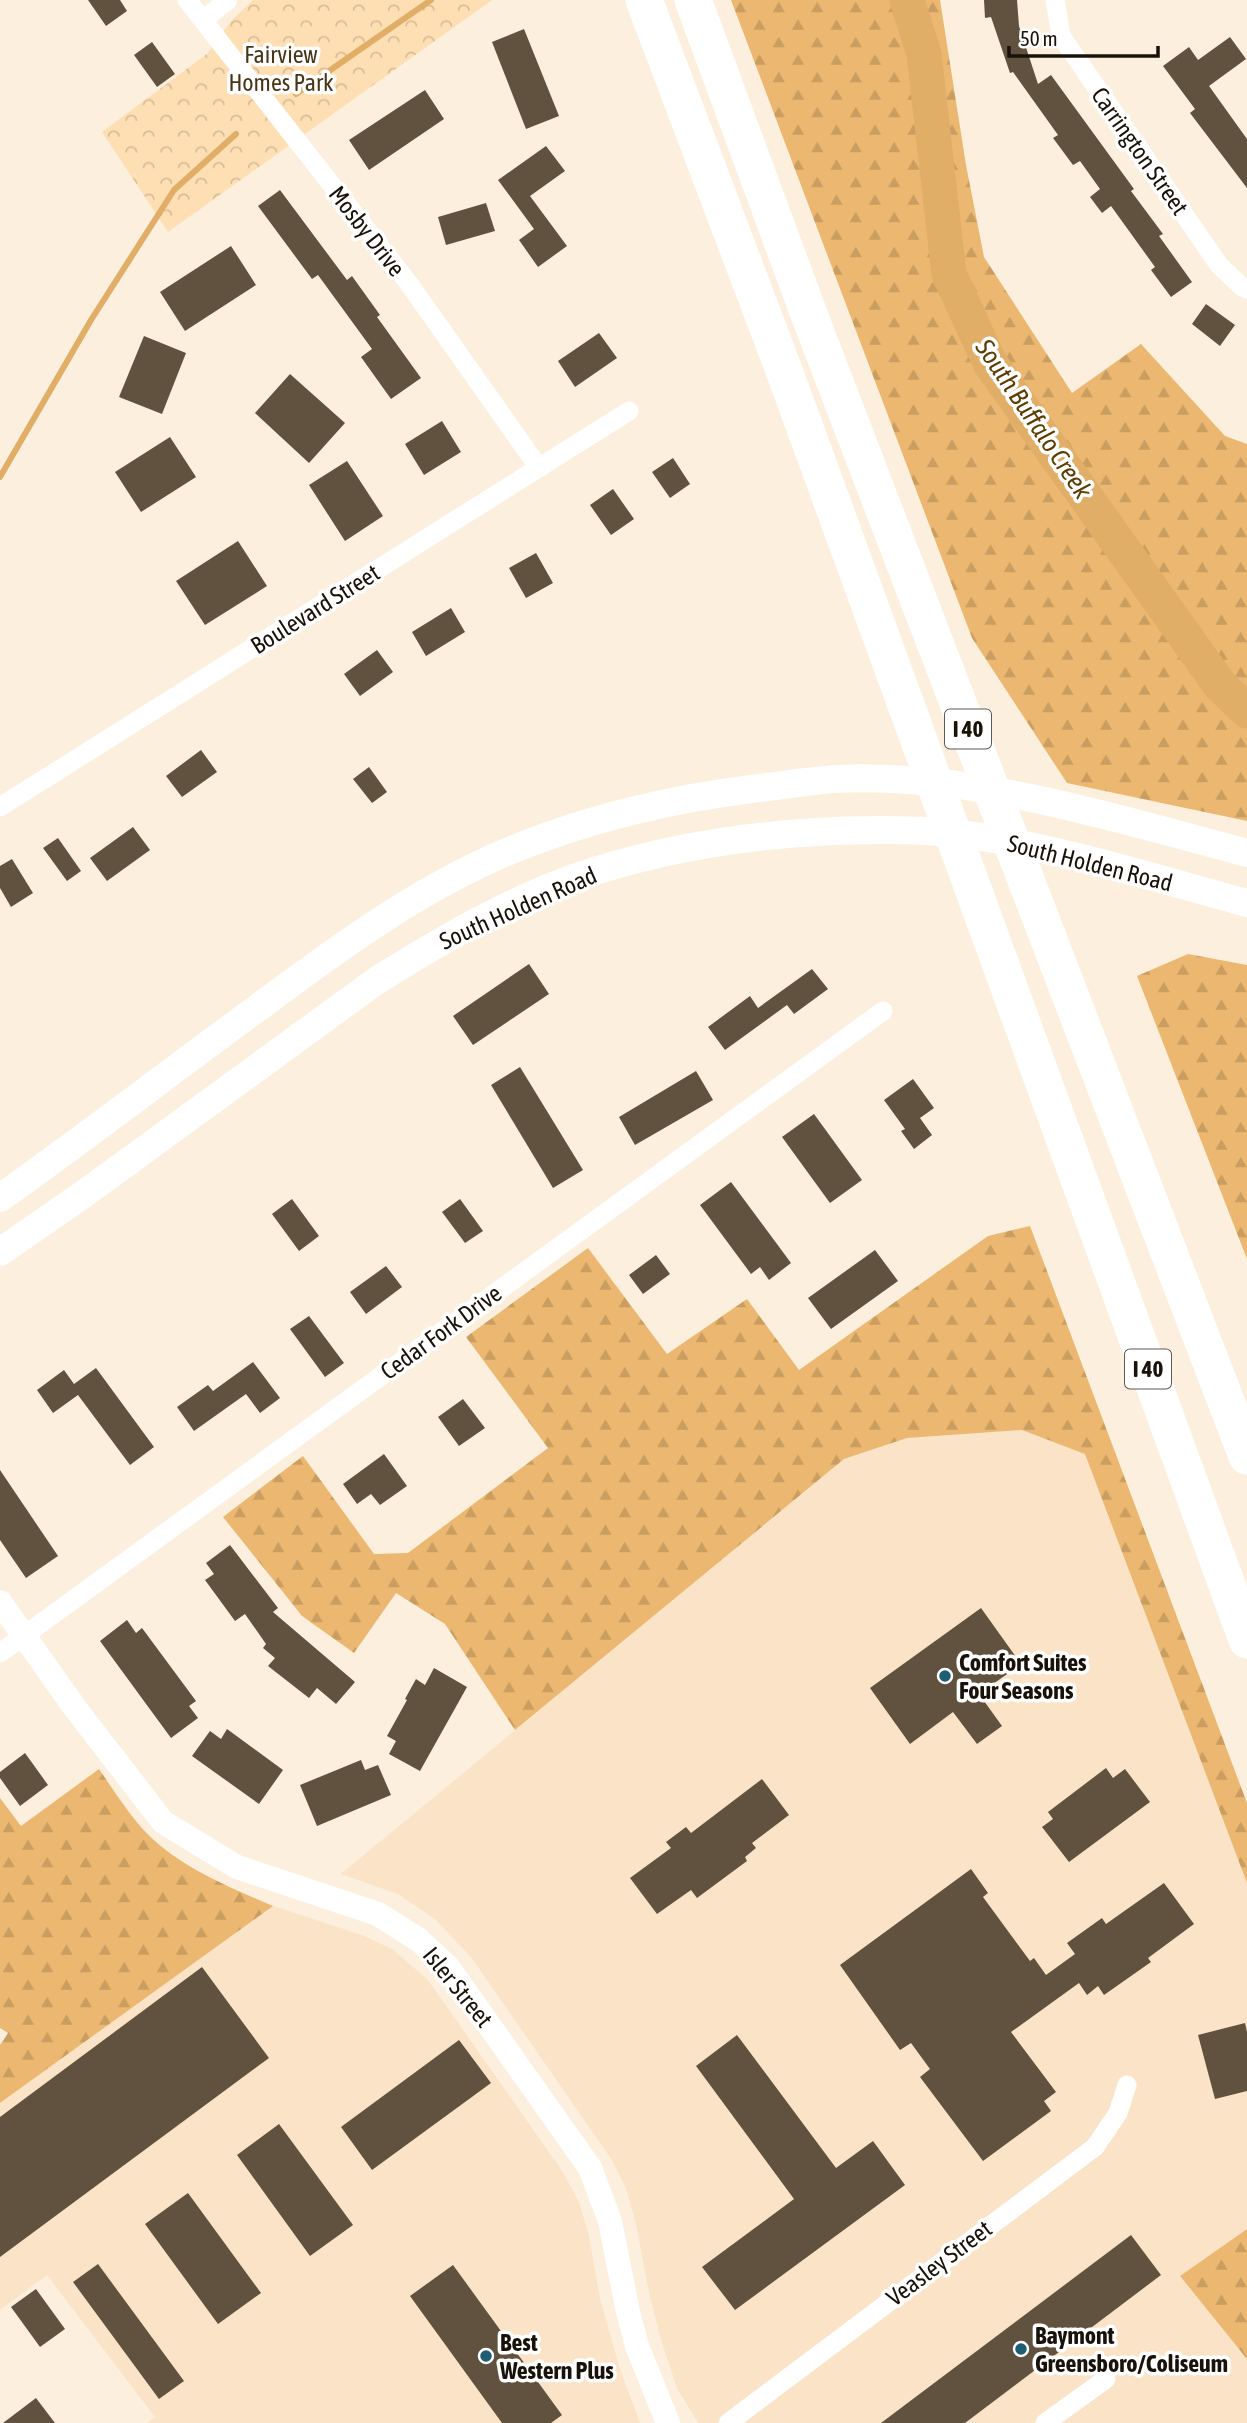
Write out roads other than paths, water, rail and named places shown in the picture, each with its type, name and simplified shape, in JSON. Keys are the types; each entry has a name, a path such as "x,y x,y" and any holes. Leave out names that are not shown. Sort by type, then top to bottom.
{"highway":[{"name":"I 40","path":"644,0 785,373 1247,1640"},
{"name":"I 40","path":"693,0 820,343 1247,1456"}],"main road":[{"name":"South Holden Road","path":"0,1198 311,968 401,908 455,877 516,848 565,830 644,807 834,779 909,781 964,786 1078,808 1247,853"},
{"name":"South Holden Road","path":"0,1252 376,981 469,926 565,881 616,864 714,842 770,834 853,830 921,831 975,836 1099,864 1247,903"}],"street":[{"name":"Mosby Drive","path":"187,0 410,285 539,468"},
{"path":"203,20 228,0"},
{"name":"Carrington Street","path":"1055,0 1061,36 1219,265 1242,288 1247,289"},
{"name":"Boulevard Street","path":"0,807 629,411"},
{"name":"Cedar Fork Drive","path":"0,1653 883,1011"},
{"name":"Isler Street","path":"0,1602 163,1822 237,1867 378,1914 419,1940 448,1967 590,2168 610,2221 637,2346 668,2423"},
{"name":"Veasley Street","path":"728,2423 1096,2147 1118,2113 1127,2085"},
{"path":"1045,2423 1106,2379"}],"waterway":[{"path":"296,94 431,0"},
{"name":"South Buffalo Creek","path":"907,0 924,54 949,274 990,363 1220,685 1247,711"},
{"path":"0,477 91,320 174,190 236,134"}],"place":[{"name":"Comfort Suites Four Seasons","path":"945,1676"},
{"name":"Baymont Greensboro/Coliseum","path":"1021,2349"},
{"name":"Best Western Plus","path":"486,2356"}],"park label":[{"name":"Fairview Homes Park","path":"281,68"}]}
